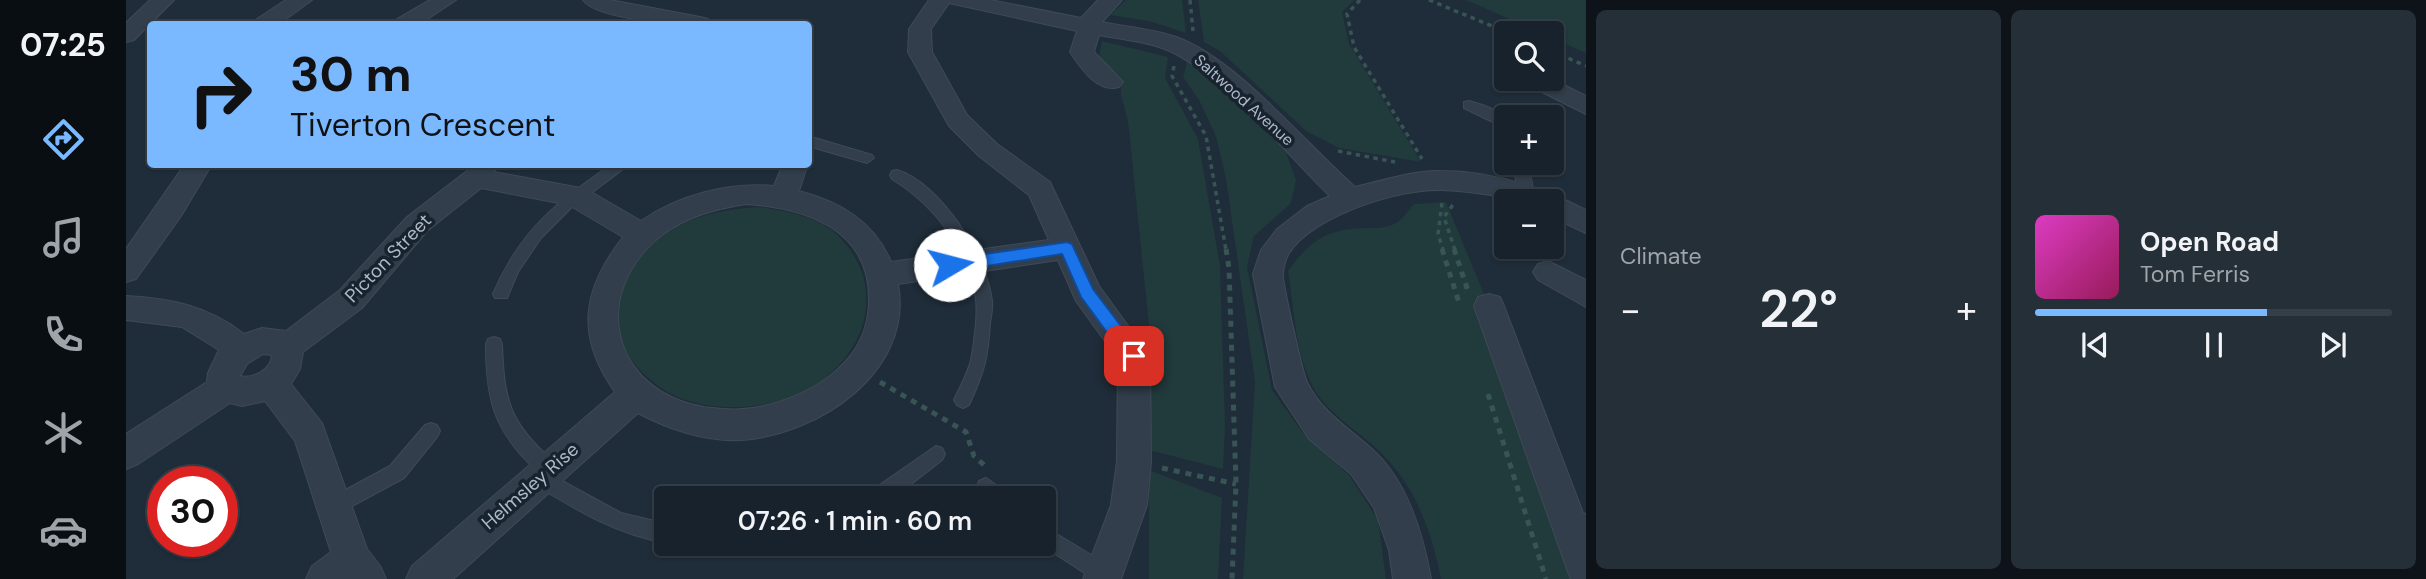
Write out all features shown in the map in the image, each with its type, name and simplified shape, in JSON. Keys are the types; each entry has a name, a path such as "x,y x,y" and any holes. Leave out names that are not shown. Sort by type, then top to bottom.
{"street":[{"path":"148,21 163,0"},
{"path":"270,21 301,0"},
{"path":"410,21 445,0"},
{"path":"594,0 602,5 686,21"},
{"path":"940,0 920,29 920,52 958,120 988,150 1040,189 1087,293 1134,356 1134,462 1129,505 1103,576"},
{"name":"Saltwood Avenue","path":"957,0 1169,42 1188,50 1226,80 1350,198"},
{"path":"1111,0 1093,16 1082,52 1093,67 1111,82"},
{"path":"1557,91 1586,106"},
{"path":"126,271 171,209 197,168"},
{"path":"524,168 565,194 642,235"},
{"path":"783,197 794,168"},
{"path":"481,171 565,194"},
{"name":"Picton Street","path":"287,347 351,299 417,224 481,171"},
{"path":"1412,579 1407,550 1389,499 1363,463 1321,428 1290,387 1268,274 1275,250 1287,237 1317,214 1350,198 1440,180 1494,190"},
{"path":"746,194 783,197 817,206 847,223 869,246 883,275 886,306 878,339 859,370 823,400 776,419 725,425 676,416 636,394 612,365 601,331 603,296 617,263 642,235 673,214 709,201 746,194"},
{"path":"1564,211 1586,223"},
{"path":"883,275 1067,248"},
{"path":"1549,272 1586,295"},
{"path":"126,308 187,314 213,326 241,350"},
{"path":"1476,310 1578,529 1586,569"},
{"path":"262,341 281,342 287,347 289,360 285,369 271,383 251,391 233,391 227,387 223,373 241,350 262,341"},
{"path":"271,383 310,434 334,506 348,573"},
{"path":"126,453 227,387"},
{"name":"Helmsley Rise","path":"425,579 636,394"}],"lane":[{"path":"1469,105 1494,117"},
{"path":"812,142 867,158"},
{"path":"501,294 509,271 527,242 565,194 615,168"},
{"path":"897,175 921,190 949,219 972,262 984,301 979,362 962,400"},
{"path":"494,344 494,384 503,416 520,444 543,473 597,512 654,533"},
{"path":"334,506 397,472 431,431"},
{"path":"896,486 936,454"},
{"path":"1056,544 1103,576"}],"path":[{"path":"1190,0 1195,41 1175,59 1172,76 1206,136 1229,268 1236,484 1232,579"},
{"path":"1360,0 1347,14 1353,47 1415,150 1440,180 1443,196 1438,234 1476,310"},
{"path":"1429,0 1494,27"},
{"path":"1564,56 1586,66"},
{"path":"859,370 966,432 974,456 993,486"},
{"path":"1488,393 1546,579"},
{"path":"1134,462 1236,484"}],"green space":[{"path":"1126,0 1182,0 1186,33 1149,21 1110,15"},
{"path":"1198,0 1354,0 1342,12 1349,44 1421,162 1339,148 1306,131 1220,51 1204,42"},
{"path":"1466,0 1586,0 1586,53 1564,43 1564,21 1514,21"},
{"path":"1102,41 1168,57 1165,78 1198,139 1220,266 1225,427 1223,469 1149,450 1149,326 1128,121 1121,95 1121,83 1099,57"},
{"path":"1188,58 1285,150 1296,180 1291,203 1254,236 1247,267 1272,390 1303,433 1349,475 1378,520 1386,579 1243,579 1255,382 1226,179 1216,136 1199,100 1183,77"},
{"path":"1446,202 1489,306 1586,579 1441,579 1426,524 1400,475 1375,447 1325,404 1307,374 1299,345 1288,271 1296,260 1313,244 1330,234 1388,226 1401,219 1414,204"},
{"path":"759,207 818,221 834,232 850,250 861,270 866,291 866,311 860,332 836,369 807,390 785,399 762,405 726,407 701,404 676,396 644,374 634,364 623,345 618,327 618,309 629,274 653,244 682,224 711,214"},
{"path":"1149,470 1222,498 1218,579 1149,579"}],"route":[{"path":"950,265 1067,248 1087,293 1134,356"}]}
